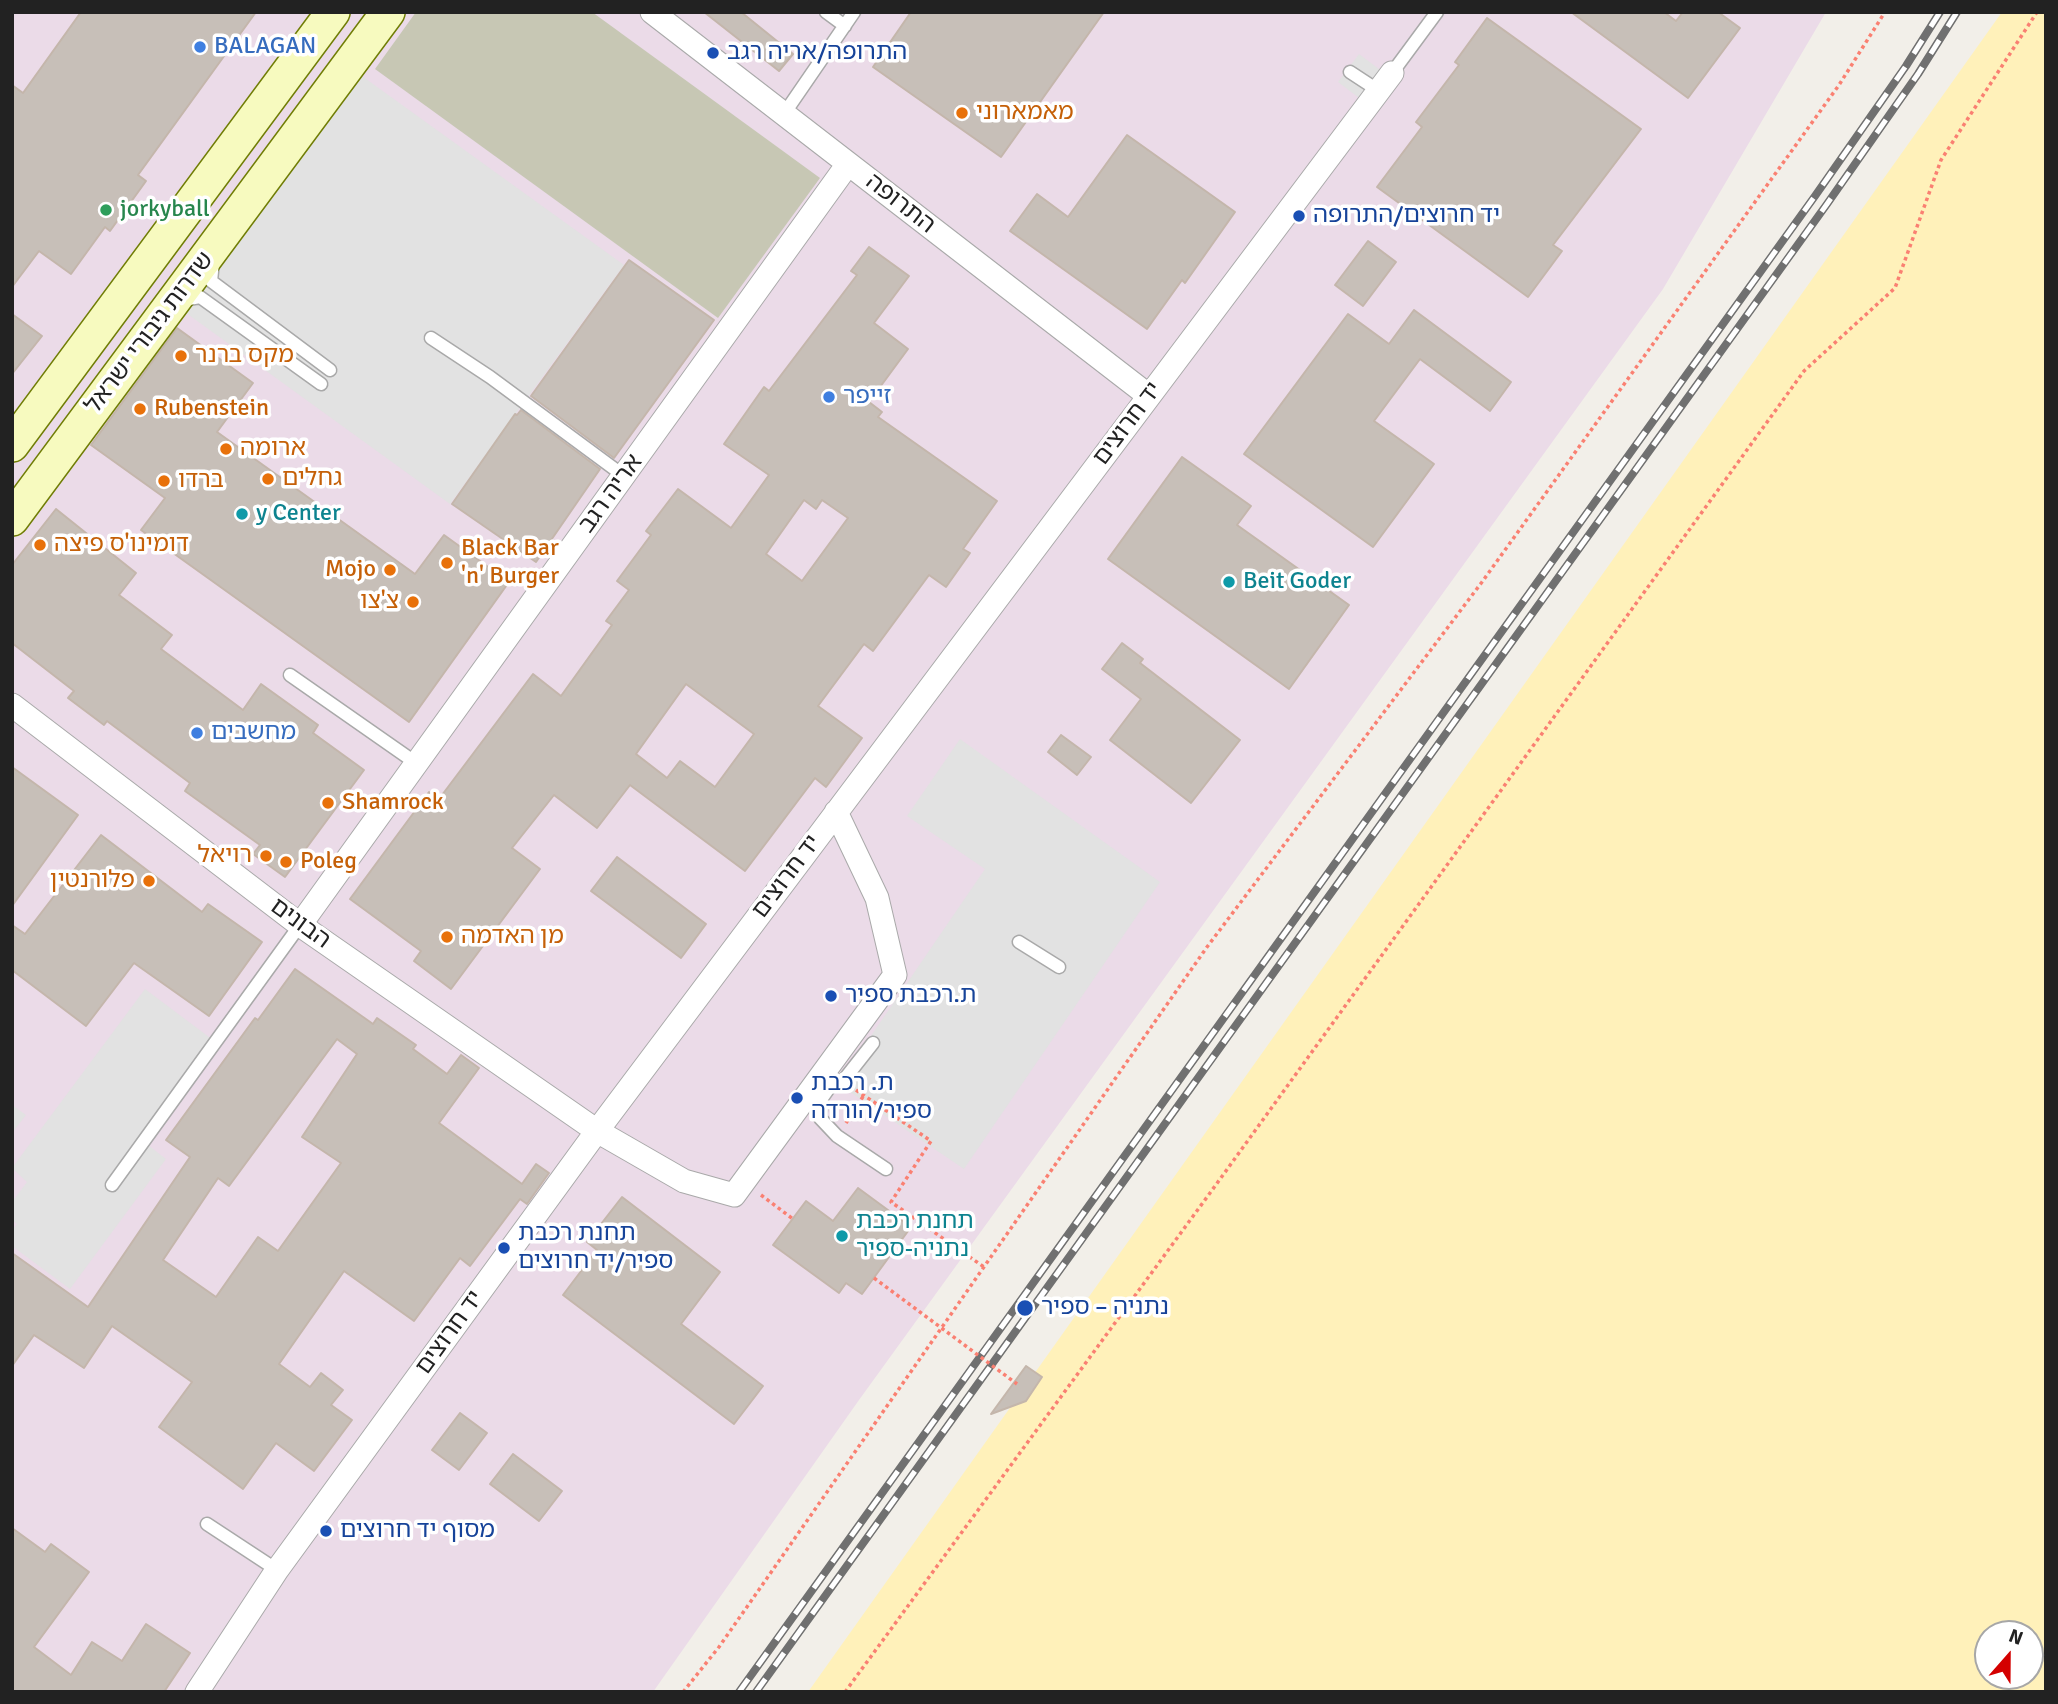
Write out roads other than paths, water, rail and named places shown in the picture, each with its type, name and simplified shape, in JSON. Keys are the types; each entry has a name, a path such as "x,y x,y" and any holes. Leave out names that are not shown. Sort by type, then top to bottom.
{"street":[{"name":"שדרות גיבורי ישראל","path":"12,445 333,12"},
{"name":"שדרות גיבורי ישראל","path":"12,519 388,12"},
{"name":"התרופה","path":"652,12 1149,396"},
{"name":"יד חרוצים","path":"197,1692 277,1570 597,1131 1385,82"},
{"name":"אריה רגב","path":"300,925 848,164"},
{"name":"הבונים","path":"12,705 300,925 597,1131 684,1181 734,1195 895,975 877,898 836,812"}],"lane":[{"path":"826,12 845,26"},
{"path":"783,114 854,12"},
{"path":"1350,72 1385,82 1437,12"},
{"path":"214,248 211,281 330,370"},
{"path":"175,301 200,297 321,384"},
{"path":"431,338 490,377 624,476"},
{"path":"290,675 416,763"},
{"path":"111,1185 300,925"},
{"path":"1019,942 1059,967"},
{"path":"873,1043 843,1081 834,1082 822,1098 820,1118 836,1136 886,1170"},
{"path":"207,1524 277,1570"}],"railway":[{"path":"739,1692 1815,196 1906,66 1940,12"},
{"path":"756,1692 1827,204 1918,74 1957,12"}],"place":[{"name":"BALAGAN","path":"200,47"},
{"name":"התרופה/אריה רגב","path":"713,53"},
{"name":"מאמארוני","path":"962,113"},
{"name":"jorkyball","path":"106,210"},
{"name":"יד חרוצים/התרופה","path":"1299,216"},
{"name":"מקס ברנר","path":"181,356"},
{"name":"זייפר","path":"829,397"},
{"name":"Rubenstein","path":"140,409"},
{"name":"ארומה","path":"226,449"},
{"name":"גחלים","path":"268,479"},
{"name":"ברדו","path":"164,481"},
{"name":"y Center","path":"242,514"},
{"name":"דומינו'ס פיצה","path":"40,545"},
{"name":"Black Bar 'n' Burger","path":"447,563"},
{"name":"Mojo","path":"390,570"},
{"name":"Beit Goder","path":"1229,582"},
{"name":"צ'צו","path":"413,602"},
{"name":"מחשבים","path":"197,733"},
{"name":"Shamrock","path":"328,803"},
{"name":"רויאל","path":"266,856"},
{"name":"Poleg","path":"286,862"},
{"name":"פלורנטין","path":"149,881"},
{"name":"מן האדמה","path":"447,937"},
{"name":"ת.רכבת ספיר","path":"831,996"},
{"name":"ת. רכבת ספיר/הורדה","path":"797,1098"},
{"name":"תחנת רכבת נתניה-ספיר","path":"842,1236"},
{"name":"תחנת רכבת ספיר/יד חרוצים","path":"504,1248"},
{"name":"נתניה – ספיר","path":"1025,1308"},
{"name":"מסוף יד חרוצים","path":"326,1531"}]}
